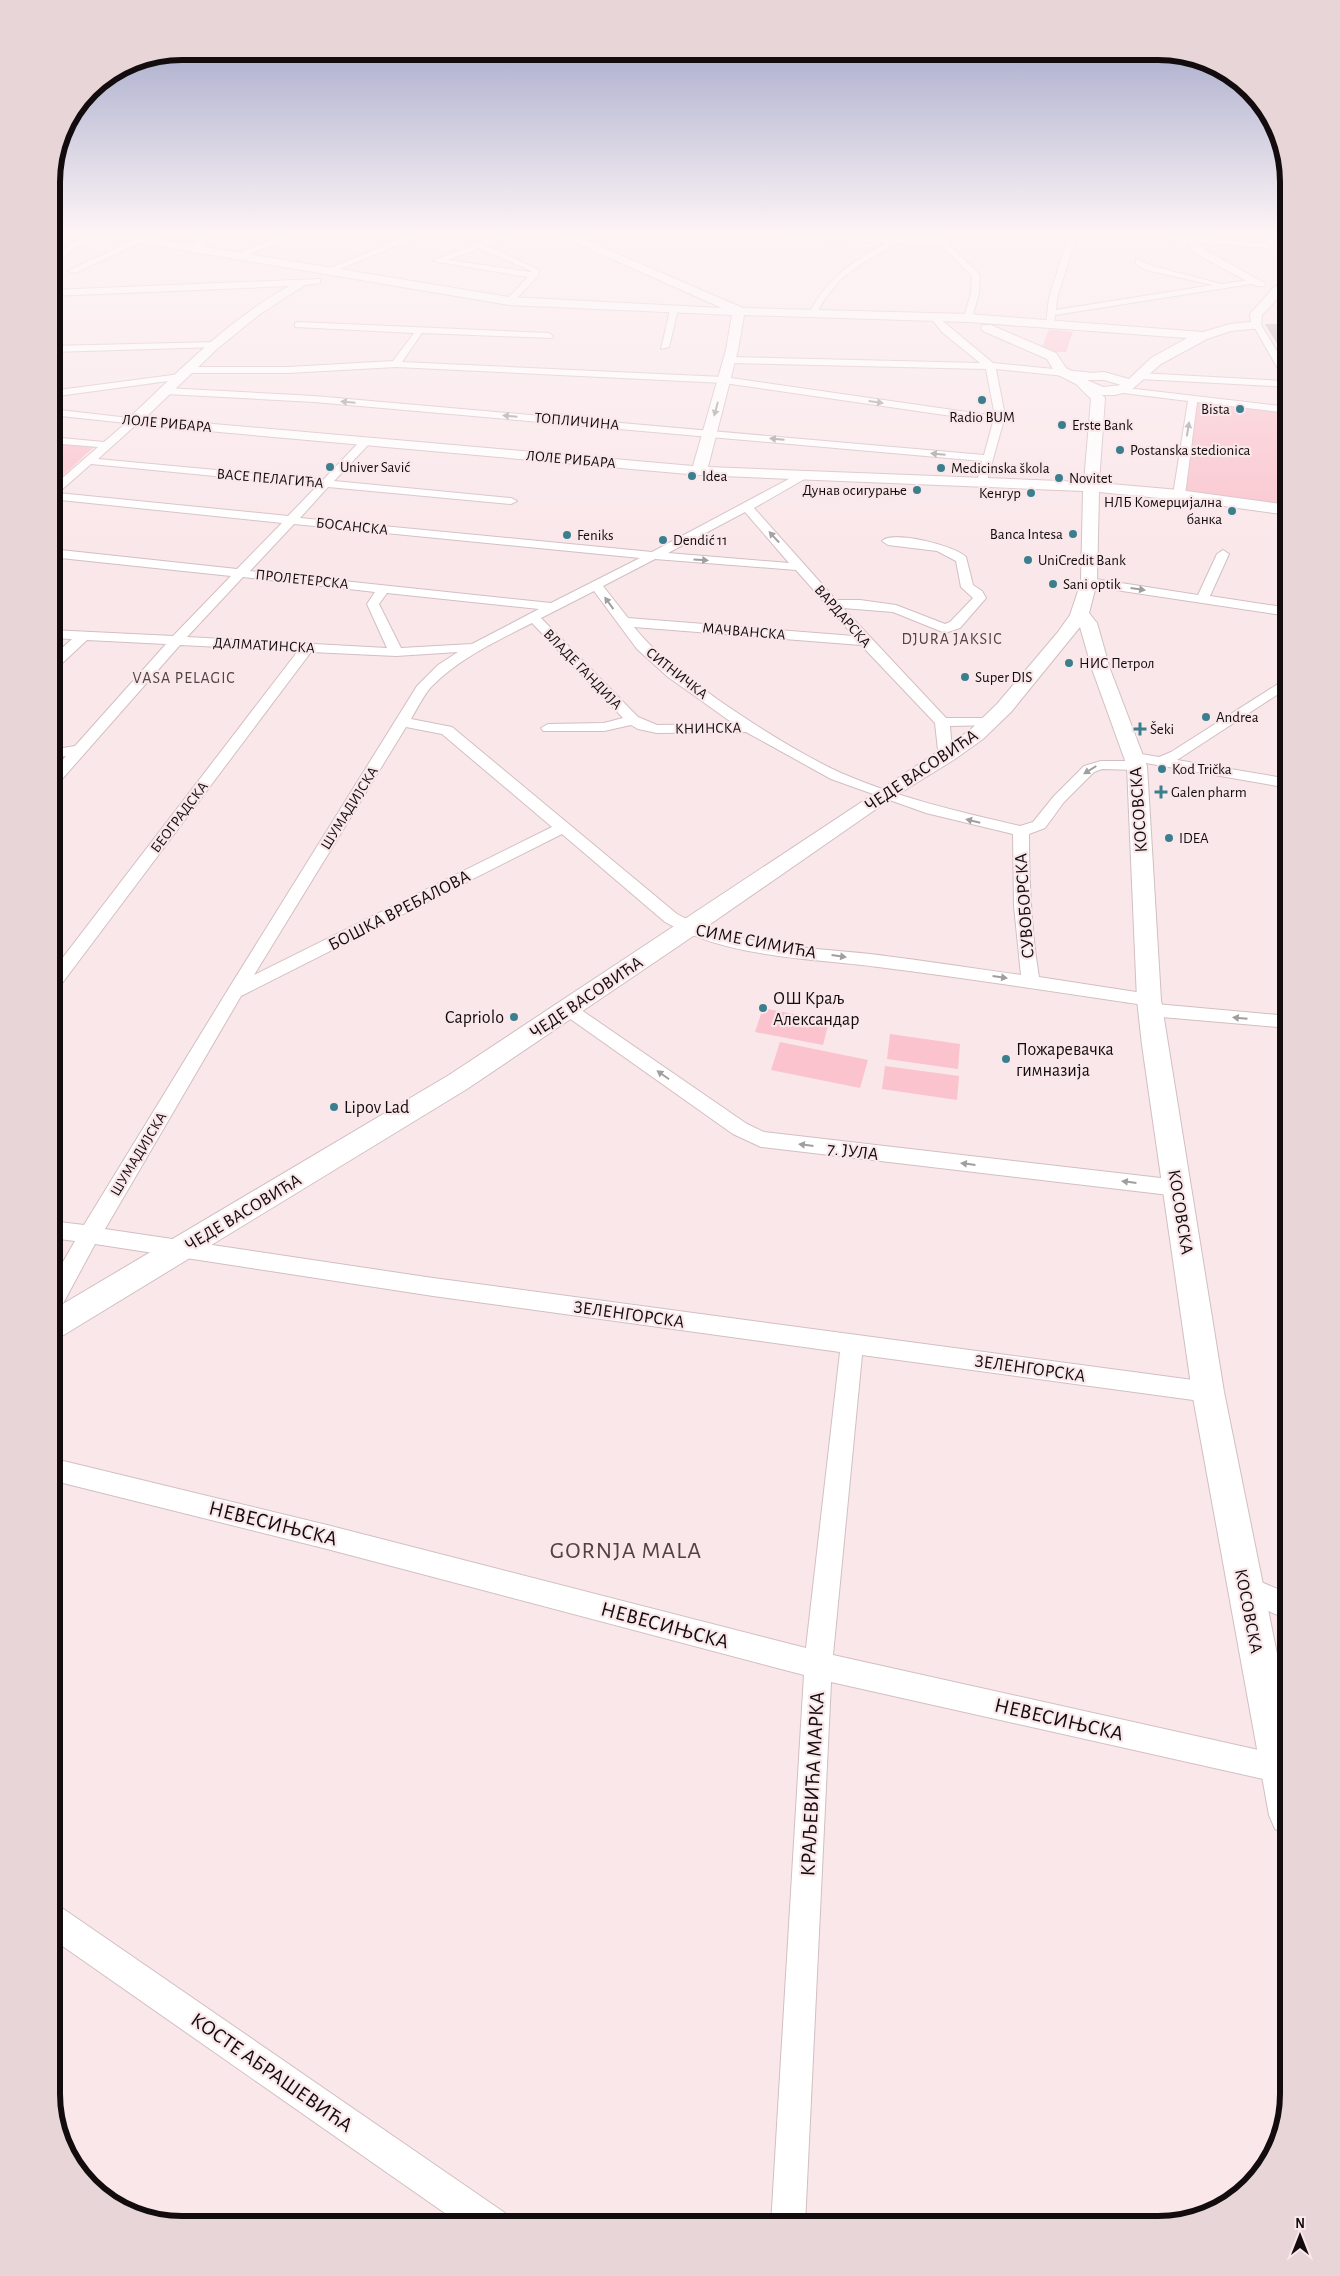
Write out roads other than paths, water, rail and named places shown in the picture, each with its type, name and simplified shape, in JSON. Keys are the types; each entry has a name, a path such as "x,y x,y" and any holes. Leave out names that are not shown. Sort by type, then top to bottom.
{"street":[{"path":"60,488 134,421 183,373 222,340"},
{"path":"396,364 413,340"},
{"path":"664,347 666,340"},
{"path":"699,471 733,340"},
{"path":"956,340 990,366 1000,407 999,420 987,458 982,482"},
{"path":"1017,340 1052,356 1061,371"},
{"path":"1087,381 1098,398 1140,376 1156,362 1196,340"},
{"path":"1269,340 1280,358"},
{"path":"60,348 216,345"},
{"path":"729,360 990,366 1061,371 1087,381 1193,399 1280,395"},
{"path":"60,393 183,373 396,364 724,380 999,420"},
{"path":"1140,376 1280,394"},
{"name":"ТОПЛИЧИНА","path":"166,391 324,400 710,432 987,458"},
{"name":"ЧЕДЕ ВАСОВИЋА","path":"60,1322 458,1082 688,929 885,794 974,737 1064,636 1079,615 1089,582 1091,488 1098,398"},
{"path":"1179,495 1193,399"},
{"name":"ЛОЛЕ РИБАРА","path":"60,413 699,471 1091,488 1179,495 1280,509"},
{"path":"60,435 101,417"},
{"path":"60,440 107,445"},
{"path":"60,773 177,640 366,441"},
{"name":"ВАСЕ ПЕЛАГИЋА","path":"89,461 511,501"},
{"name":"ШУМАДИЈСКА","path":"60,1288 235,992 424,686 443,668 476,646 596,586 804,475"},
{"name":"БОСАНСКА","path":"60,496 652,556 800,567"},
{"name":"ВАРДАРСКА","path":"747,507 865,642 942,722"},
{"path":"833,604 860,604 890,608 945,629 955,625 980,598 978,594 967,587 963,562 960,556 932,546 888,541"},
{"name":"ПРОЛЕТЕРСКА","path":"60,554 553,606"},
{"path":"1203,598 1223,554"},
{"path":"1089,582 1280,611"},
{"name":"СИТНИЧКА","path":"596,586 642,646 673,674 749,728"},
{"path":"384,588 373,604 396,652"},
{"name":"КОСОВСКА","path":"1079,615 1086,619 1101,669 1145,761 1149,1005 1208,1392 1280,1764"},
{"name":"ВЛАДЕ ГАНДИЈА","path":"533,617 632,720"},
{"name":"МАЧВАНСКА","path":"623,622 865,642"},
{"name":"ДАЛМАТИНСКА","path":"60,635 396,652 426,652 476,646"},
{"path":"60,658 83,636"},
{"path":"1064,636 1093,640"},
{"name":"БЕОГРАДСКА","path":"60,974 307,648"},
{"path":"426,652 438,658 443,668"},
{"path":"1145,761 1176,754 1280,687"},
{"path":"548,728 596,728 632,720"},
{"name":"КНИНСКА","path":"632,720 643,726 657,729 749,728 836,776 885,794"},
{"name":"СИМЕ СИМИЋА","path":"402,722 448,730 562,828 671,918 688,929 720,938 772,947 1031,982 1149,1005 1280,1021"},
{"path":"948,755 945,750 942,722 989,722"},
{"path":"60,753 81,750"},
{"name":"СУВОБОРСКА","path":"885,794 931,810 1020,831 1039,825 1058,799 1089,769 1101,765 1145,761 1280,784"},
{"name":"БОШКА ВРЕБАЛОВА","path":"235,992 562,828"},
{"name":"СУВОБОРСКА","path":"1020,831 1022,928 1031,982"},
{"name":"7. ЈУЛА","path":"568,1009 740,1129 761,1139 1178,1188"},
{"name":"ЗЕЛЕНГОРСКА","path":"60,1231 434,1287 1208,1392"},
{"name":"КРАЉЕВИЋА МАРКА","path":"788,2216 818,1665 852,1344"},
{"name":"НЕВЕСИЊСКА","path":"60,1471 327,1536 818,1665 1280,1769"},
{"path":"1245,1588 1280,1604"},
{"name":"КОСТЕ АБРАШЕВИЋА","path":"60,1925 481,2216"}],"place":[{"name":"Radio BUM","path":"982,400"},
{"name":"Bista","path":"1240,409"},
{"name":"Erste Bank","path":"1062,425"},
{"name":"Postanska stedionica","path":"1120,450"},
{"name":"Univer Savić","path":"330,467"},
{"name":"Medicinska škola","path":"941,468"},
{"name":"Idea","path":"692,476"},
{"name":"Novitet","path":"1059,478"},
{"name":"Дунав осигурање","path":"917,490"},
{"name":"Кенгур","path":"1031,493"},
{"name":"НЛБ Комерцијална банка","path":"1232,511"},
{"name":"Banca Intesa","path":"1073,534"},
{"name":"Feniks","path":"567,535"},
{"name":"Dendić 11","path":"663,540"},
{"name":"UniCredit Bank","path":"1028,560"},
{"name":"Sani optik","path":"1053,584"},
{"name":"НИС Петрол","path":"1069,663"},
{"name":"Super DIS","path":"965,677"},
{"name":"Andrea","path":"1206,717"},
{"name":"Šeki","path":"1140,729"},
{"name":"Kod Trička","path":"1162,769"},
{"name":"Galen pharm","path":"1161,792"},
{"name":"IDEA","path":"1169,838"},
{"name":"ОШ Краљ Александар","path":"763,1008"},
{"name":"Capriolo","path":"514,1017"},
{"name":"Пожаревачка гимназија","path":"1006,1059"},
{"name":"Lipov Lad","path":"334,1107"}],"district":[{"name":"DJURA JAKSIC","path":"952,638"},
{"name":"VASA PELAGIC","path":"184,677"},
{"name":"GORNJA MALA","path":"626,1550"}]}
